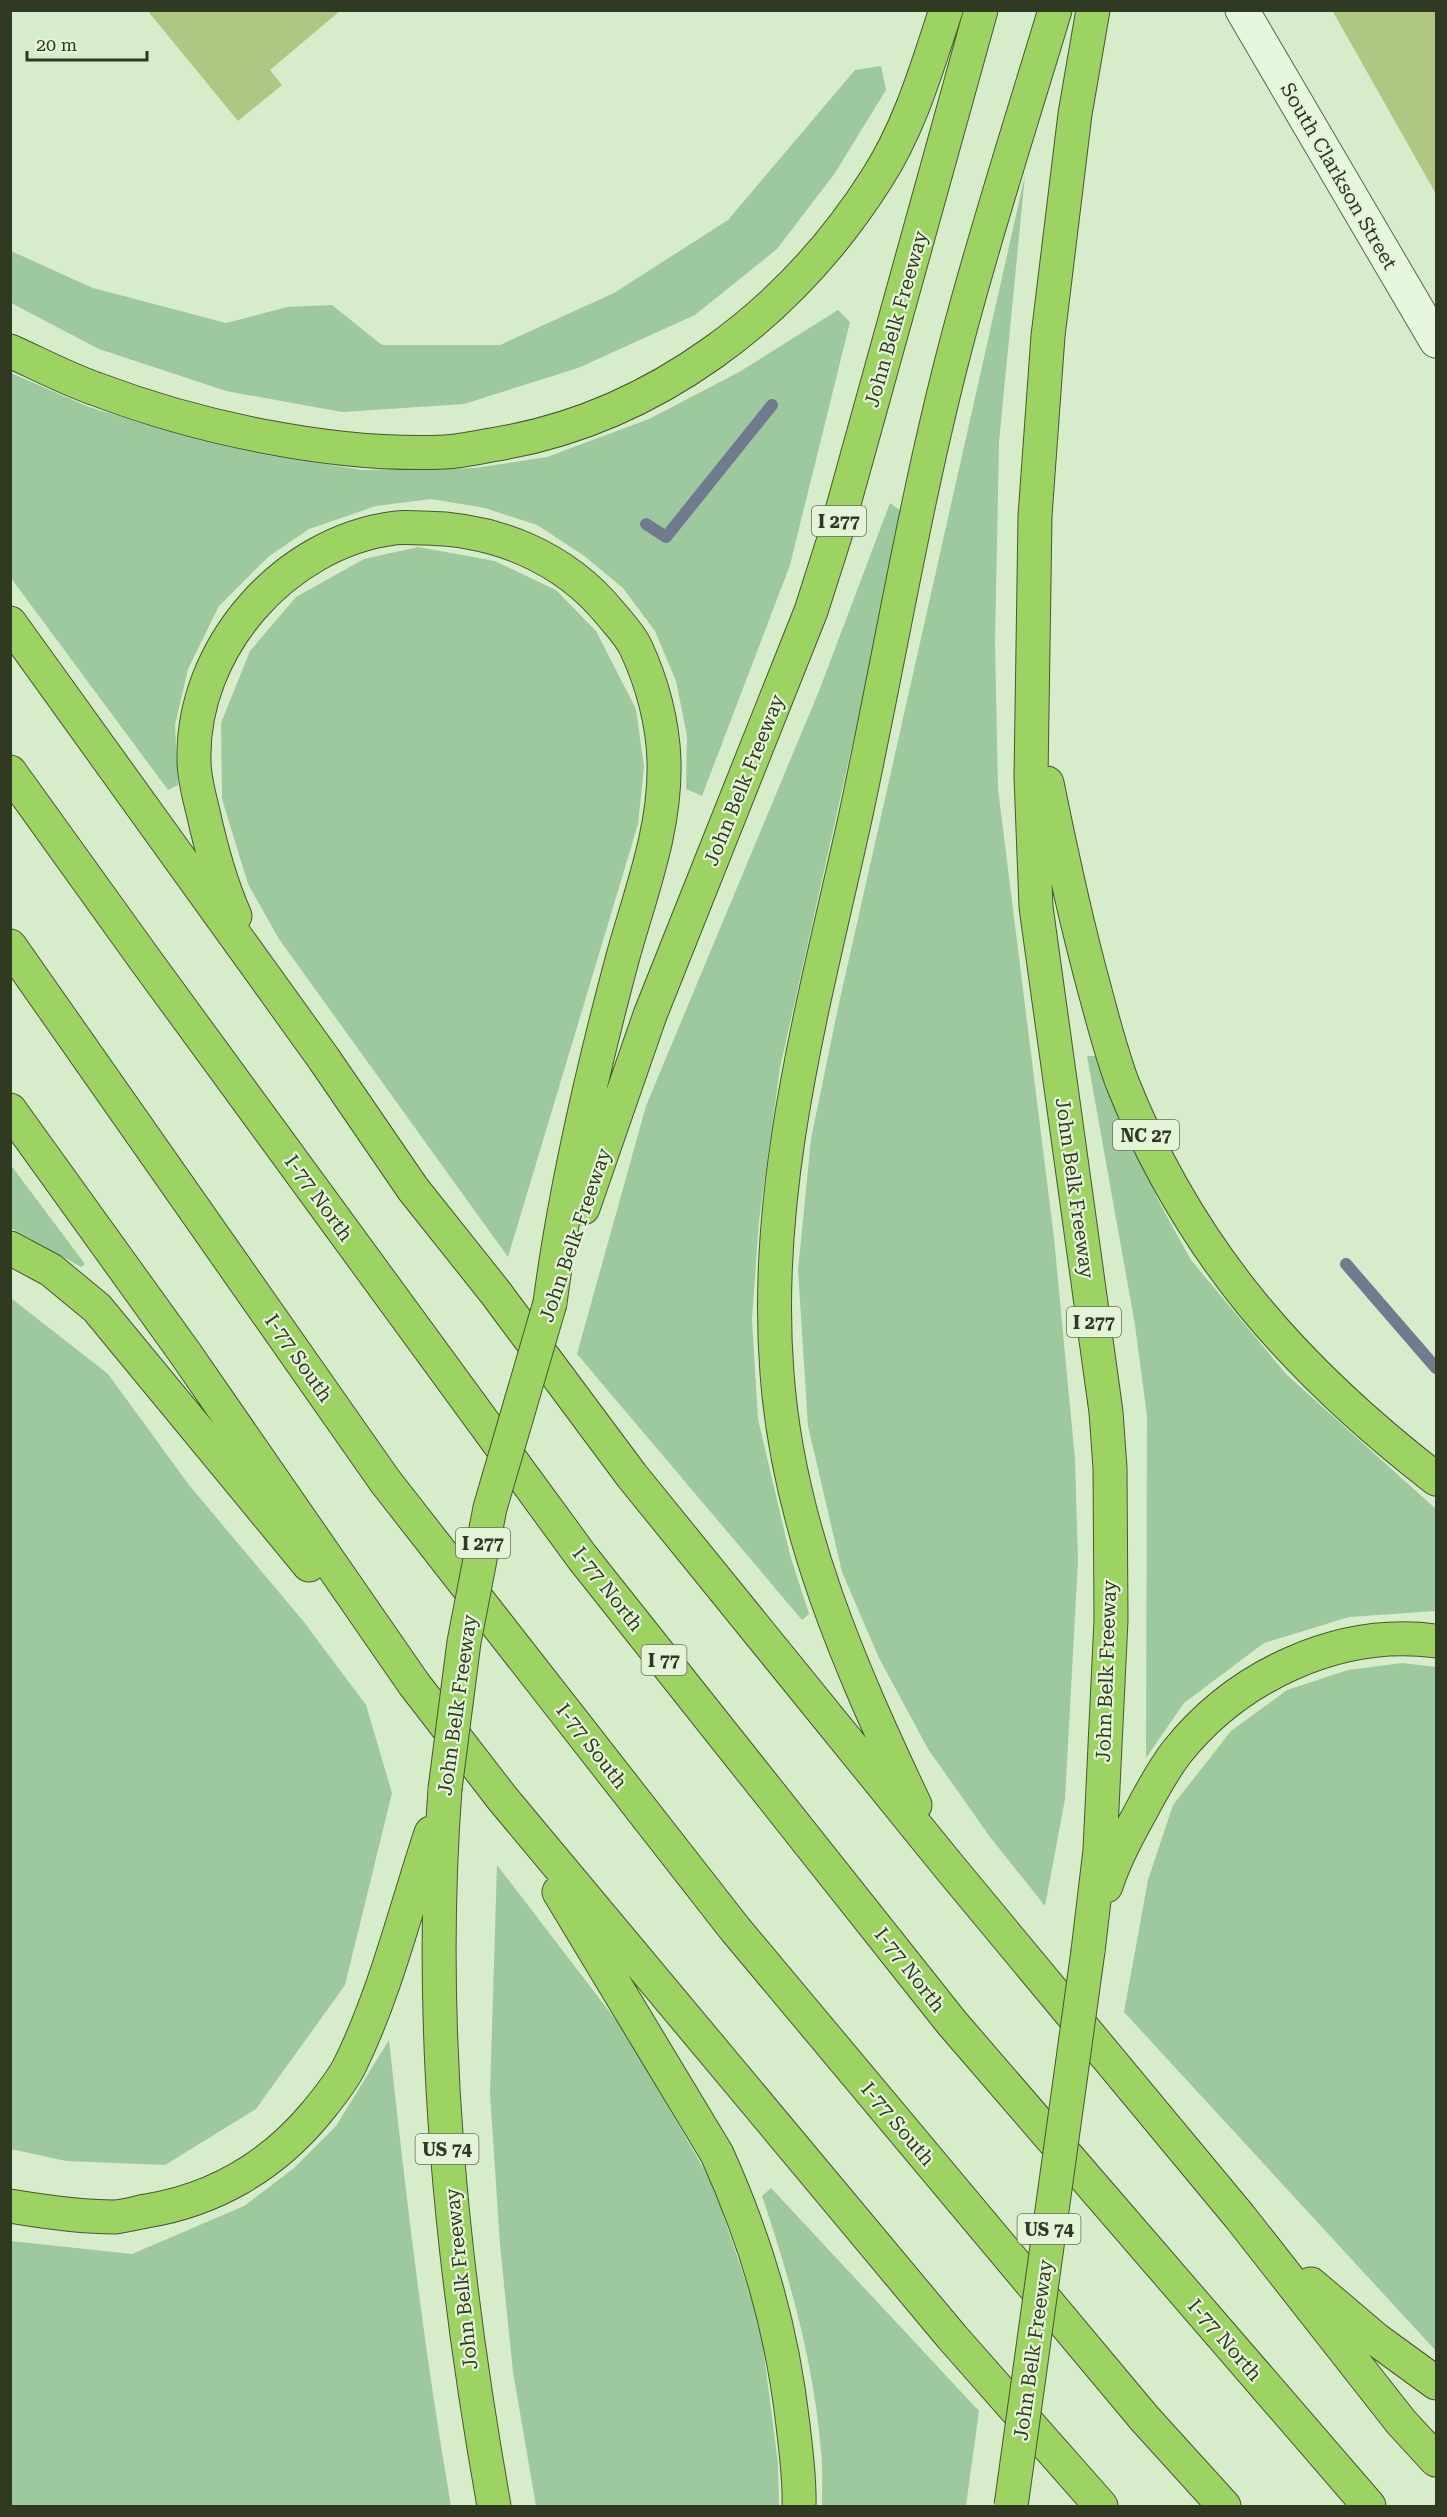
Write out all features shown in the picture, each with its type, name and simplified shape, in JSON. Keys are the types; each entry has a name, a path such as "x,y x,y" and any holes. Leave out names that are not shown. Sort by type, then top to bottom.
{"highway":[{"path":"10,351 93,388 147,407 256,434 333,447 410,453 449,452 524,440 592,419 664,385 731,340 791,287 836,238 879,175 911,111 946,10"},
{"name":"John Belk Freeway","path":"494,2506 473,2387 445,2137 438,1968 440,1853 445,1789 464,1642 490,1508 550,1303 651,1015 811,611 835,536 981,10"},
{"path":"951,1869 918,1812 863,1695 818,1573 790,1476 777,1373 774,1270 776,1229 788,1138 805,1051 871,747 922,489 957,340 1055,10"},
{"name":"John Belk Freeway","path":"1011,2506 1100,1850 1111,1620 1110,1468 1106,1412 1036,907 1030,777 1035,516 1048,336 1075,114 1093,10"},
{"path":"259,970 224,891 213,858 193,760 199,709 215,661 243,617 281,578 323,550 347,540 396,528 453,528 504,540 552,562 594,594 636,647 656,702 664,759 661,817 622,962 584,1122 557,1249 550,1303"},
{"path":"10,623 413,1189 495,1292 632,1476 951,1869 1240,2217 1401,2421 1437,2460"},
{"name":"NC 27","path":"1033,695 1044,769 1075,917 1107,1037 1122,1082 1161,1168 1184,1210 1227,1274 1295,1354 1332,1392 1437,1479"},
{"name":"I-77 North","path":"10,772 582,1557 952,2023 1369,2506"},
{"name":"I-77 South","path":"10,946 392,1490 735,1929 1145,2419 1224,2506"},
{"path":"10,1110 185,1353 414,1684 502,1798 952,2337 1101,2506"},
{"path":"10,1248 51,1270 97,1308 358,1624 414,1684"},
{"path":"1088,1951 1111,1873 1122,1845 1160,1777 1178,1752 1221,1708 1271,1673 1297,1660 1350,1644 1377,1639 1437,1641"},
{"path":"10,2206 49,2212 117,2217 174,2207 236,2181 297,2135 335,2091 349,2067 384,1986 408,1901 445,1789"},
{"path":"502,1798 717,2154 736,2197 767,2285 787,2376 800,2483 800,2506"},
{"path":"1240,2217 1303,2278 1377,2340 1437,2383"}],"main road":[{"name":"South Clarkson Street","path":"1242,10 1437,341"}],"green space":[{"path":"881,66 886,90 835,173 777,249 695,315 578,368 464,404 342,412 226,391 99,349 11,303 11,251 93,288 226,323 287,307 332,305 382,345 500,345 614,293 728,220 855,70"},
{"path":"1025,175 999,442 995,643 998,789 1054,1238 1075,1459 1078,1561 1065,1799 1045,1906 990,1837 928,1749 879,1658 842,1572 808,1426 798,1270 811,1139 838,1008"},
{"path":"838,310 850,322 790,565 702,796 686,789 687,736 676,681 655,631 623,588 583,555 537,525 485,508 431,499 376,506 309,529 268,557 219,606 188,669 175,725 178,785 168,790 11,578 11,373 89,407 151,426 266,455 363,470 475,468 547,457 649,419 741,371"},
{"path":"890,503 904,513 780,1068 759,1221 752,1319 758,1419 790,1555 809,1614 802,1620 577,1354 646,1106 819,691"},
{"path":"418,547 495,561 556,590 596,631 636,709 644,767 638,824 508,1257 279,939 248,884 222,799 221,723 250,651 296,597 364,559"},
{"path":"1087,1056 1098,1056 1158,1200 1191,1260 1287,1375 1436,1509 1436,1611 1349,1617 1264,1643 1184,1703 1146,1758 1147,1416 1135,1325"},
{"path":"10,1164 85,1264 81,1267 11,1228"},
{"path":"11,1298 108,1374 189,1485 304,1622 366,1705 392,1793 345,1985 256,2109 165,2165 66,2161 11,2149"},
{"path":"1402,1663 1436,1667 1436,2351 1124,2012 1148,1880 1173,1805 1231,1731 1287,1690 1348,1670"},
{"path":"497,1865 625,2032 713,2185 760,2324 778,2463 779,2506 536,2506 513,2372 500,2245 490,2093"},
{"path":"389,2040 416,2273 451,2506 11,2506 11,2241 132,2254 244,2206 294,2168 336,2126"},
{"path":"771,2188 979,2411 966,2506 822,2506 818,2418 807,2354 791,2290 762,2196"}],"building":[{"path":"147,10 341,10 270,70 282,85 238,121"},
{"path":"1332,10 1436,10 1436,194"}],"waterway":[{"path":"646,524 666,537 772,405"},
{"path":"1346,1264 1436,1368"}]}
